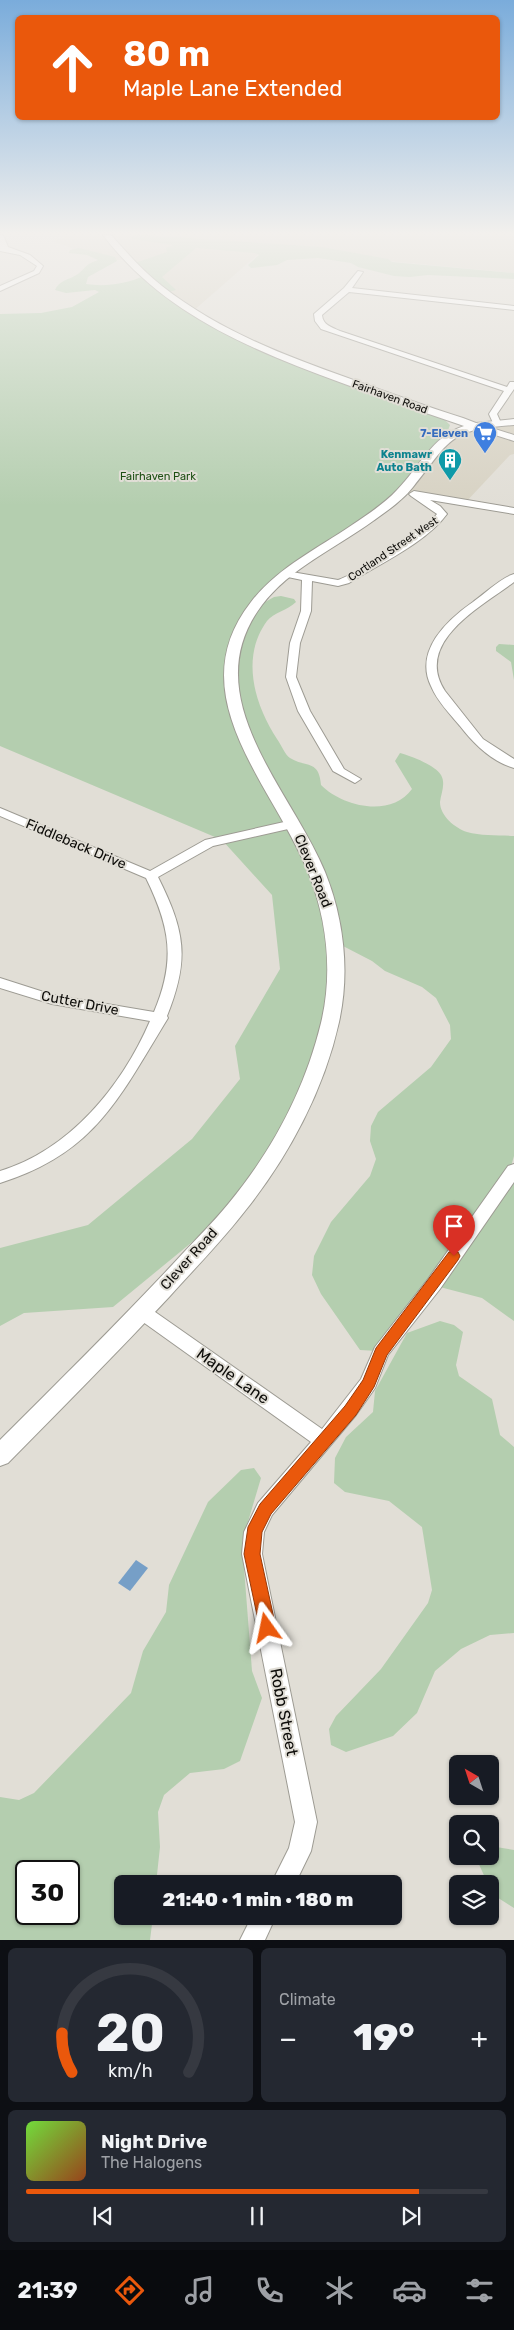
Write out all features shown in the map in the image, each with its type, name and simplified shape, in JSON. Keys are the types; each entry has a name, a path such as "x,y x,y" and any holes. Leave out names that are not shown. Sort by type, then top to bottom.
{"street":[{"name":"Fairhaven Road","path":"216,326 276,356 431,412 476,426"},
{"path":"323,326 353,339 512,386 495,419 443,416"},
{"path":"431,412 450,425 444,441"},
{"name":"Clever Road","path":"0,1456 142,1312 238,1206 268,1165 291,1127 315,1072 331,1020 336,986 336,957 332,920 322,886 293,824 247,745 230,687 232,649 241,626 255,606 286,574 408,493 444,441 457,432 495,419 514,422"},
{"path":"476,426 514,438"},
{"path":"408,493 514,511"},
{"name":"Cortland Street West","path":"307,578 332,582 345,581 397,549 441,517 440,510 408,493"},
{"path":"286,574 307,578 306,611 295,643 291,677 296,694 339,771 355,780"},
{"path":"514,577 464,614 440,638 433,653 431,669 442,694 476,739 497,756 514,764"},
{"name":"Fiddleback Drive","path":"0,812 152,876"},
{"path":"0,1177 44,1159 71,1141 116,1088 140,1055 161,1018 173,981 176,951 173,925 152,876 208,843 293,824"},
{"name":"Cutter Drive","path":"0,983 52,999 161,1018"},
{"name":"Robb Street","path":"287,1875 300,1850 306,1822 252,1554 254,1532 265,1509 350,1410 369,1383 381,1352 434,1284 514,1170"},
{"name":"Maple Lane","path":"142,1312 324,1441"},
{"path":"252,1940 260,1925"}],"shaded area":[{"path":"514,422 514,454 510,455 465,503 402,492 457,432"}],"green space":[{"name":"Fairhaven Park","path":"0,326 217,326 227,332 431,412 450,425 444,441 402,492 286,574 241,626 230,687 307,855 335,957 314,1072 236,1206 113,1307 24,1313 0,1326 0,1248 88,1225 192,1139 240,1079 235,1046 280,969 272,895 222,840 0,746"},
{"path":"281,596 294,599 296,602 267,621 259,635 254,650 252,666 257,696 262,711 288,757 315,768 318,771 321,785 330,793 354,804 380,806 392,804 403,798 412,789 395,761 400,753 410,756 428,764 441,775 443,785 441,807 445,817 453,824 462,830 472,833 514,836 514,1156 510,1170 378,1351 360,1350 321,1294 312,1275 314,1256 331,1222 370,1176 376,1159 370,1141 371,1126 378,1112 431,1067 451,1039 450,1025 436,998 422,987 385,971 372,961 343,946 250,744 234,687 235,649 258,606 274,597"},
{"path":"499,644 514,645 514,680 511,662 496,651 496,647"},
{"path":"514,1173 514,1321 482,1298 436,1286"},
{"path":"440,1321 454,1325 463,1332 456,1365 459,1376 492,1399 500,1435 514,1447 514,1633 490,1635 461,1649 435,1671 417,1713 393,1736 346,1752 331,1745 329,1729 336,1716 381,1669 428,1603 432,1590 422,1527 389,1501 345,1492 334,1483 335,1458 346,1437 373,1412 375,1391 407,1333"},
{"path":"254,1468 261,1478 242,1542 252,1671 262,1698 240,1761 224,1769 190,1773 164,1795 158,1812 160,1847 157,1875 114,1875 114,1925 152,1925 150,1940 0,1940 0,1797 19,1800 34,1793 131,1693 143,1651 166,1612 169,1585 208,1502 241,1470"},
{"path":"499,1848 514,1850 514,1908 499,1898 499,1875 484,1875 479,1865 499,1865"}],"water":[{"path":"136,1560 148,1568 130,1591 118,1583"}],"place":[{"name":"7-Eleven","path":"485,454"},
{"name":"Kenmawr Auto Bath","path":"450,481"}],"route":[{"path":"267,1628 252,1554 254,1532 265,1509 350,1410 369,1383 381,1352 454,1256"}]}
